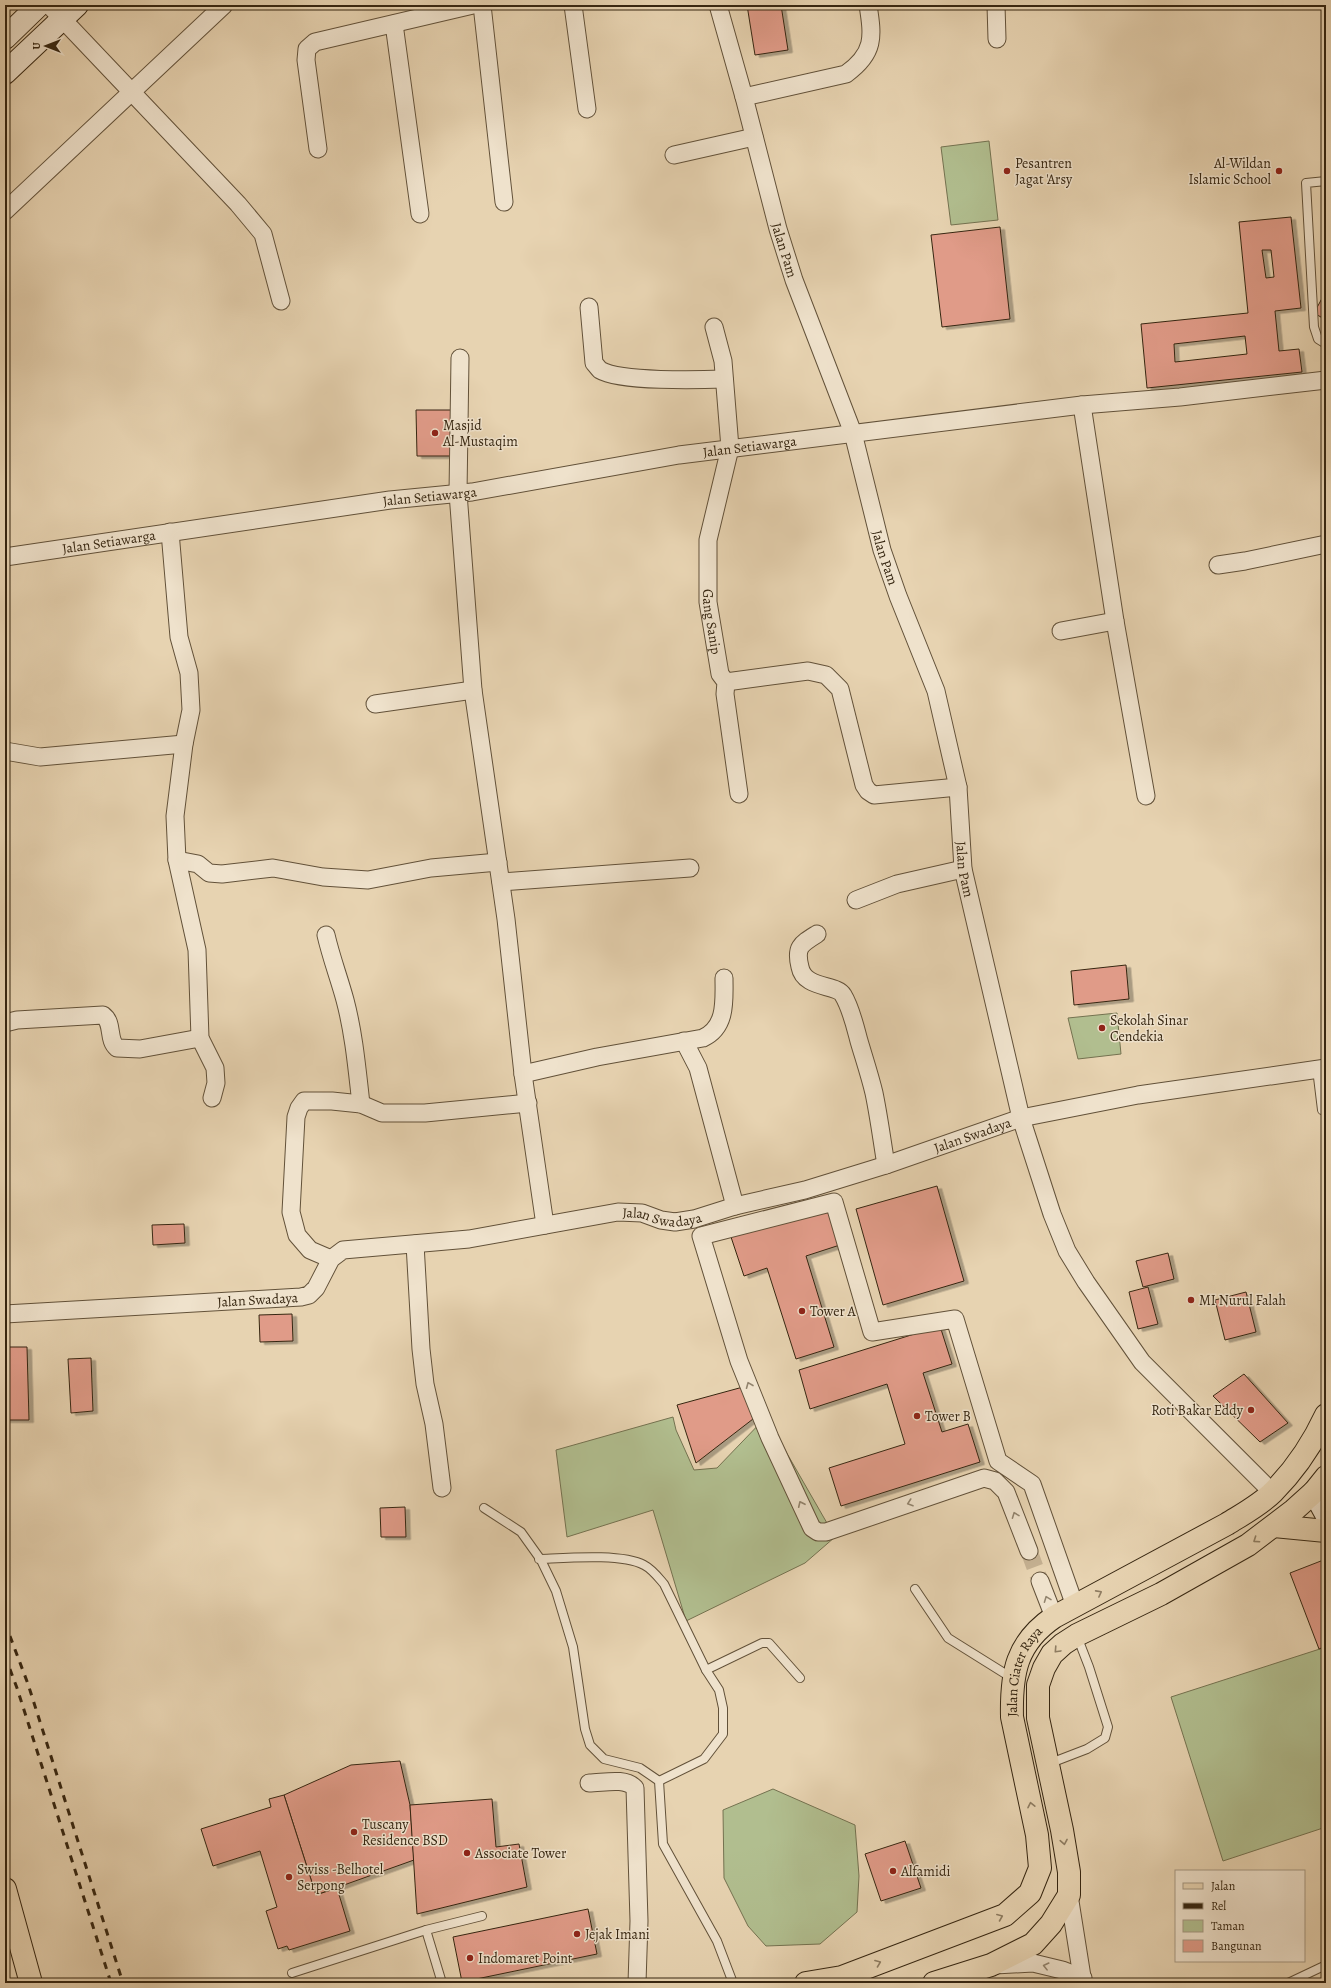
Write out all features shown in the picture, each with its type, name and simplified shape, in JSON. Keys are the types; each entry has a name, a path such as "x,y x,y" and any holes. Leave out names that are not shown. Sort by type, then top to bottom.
{"main road":[{"name":"Jalan Ciater Raya","path":"806,1983 842,1977 1006,1915 1030,1893 1040,1868 1037,1835 1012,1717 1013,1679 1016,1663 1024,1647 1033,1634 1054,1617 1227,1524 1250,1510 1272,1493 1302,1458 1326,1415"},
{"name":"Jalan Ciater Raya","path":"1069,1895 1069,1872 1066,1853 1038,1718 1038,1685 1044,1668 1052,1654 1063,1644 1077,1635 1161,1594 1248,1545 1274,1526 1320,1484"},
{"path":"1274,1526 1326,1531"},
{"path":"5,1889 31,1983"},
{"path":"934,1983 991,1965 1033,1944 1051,1924 1069,1895"},
{"path":"5,1917 31,1983"}],"street":[{"path":"5,211 224,5"},
{"path":"318,149 306,60 307,49 315,42 473,5"},
{"path":"482,5 504,202"},
{"path":"573,5 587,109"},
{"name":"Jalan Pam","path":"718,5 744,97 778,229 794,280 853,433 882,550 898,596 936,691 958,787 963,869 1021,1118 1052,1214 1067,1251 1086,1282 1142,1362 1272,1493"},
{"path":"744,97 846,74 859,65 869,50 872,35 868,5"},
{"path":"996,5 997,39"},
{"path":"47,8 232,198 263,234 281,301"},
{"path":"5,38 47,8"},
{"path":"5,73 47,8"},
{"path":"394,24 420,214"},
{"path":"674,155 754,137"},
{"path":"589,307 594,363 600,370 619,376 677,380 724,379"},
{"name":"Gang Sanip","path":"714,327 723,361 730,448 708,540 708,602 720,674 726,682 725,694 739,794"},
{"path":"460,358 458,493 473,690 501,882 523,1074 545,1225"},
{"name":"Jalan Setiawarga","path":"5,557 390,500 458,493 679,455 730,448 1082,405 1180,398 1326,380"},
{"path":"1082,405 1115,621 1146,796"},
{"path":"170,532 179,637 189,673 191,710 184,744 175,816 177,860 197,950 200,1038 215,1068 216,1083 212,1098"},
{"path":"1218,564 1245,561 1326,544"},
{"path":"1061,631 1115,621"},
{"path":"726,682 808,671 826,675 840,689 864,785 868,791 874,795 958,787"},
{"path":"375,704 473,690"},
{"path":"5,751 40,757 184,744"},
{"path":"177,860 198,864 209,873 222,874 273,868 323,877 368,880 431,868 498,862"},
{"path":"501,882 690,868"},
{"path":"856,900 897,884 963,869"},
{"path":"817,934 801,944 798,952 800,968 809,980 821,987 837,990 842,994 853,1020 874,1094 886,1165"},
{"path":"326,935 333,966 345,1000 356,1055 361,1104"},
{"path":"523,1074 597,1057 703,1038 711,1035 717,1026 724,1006 724,978"},
{"path":"5,1023 17,1020 103,1015 109,1022 112,1042 117,1048 140,1050 200,1038"},
{"path":"684,1041 698,1068 735,1206"},
{"name":"Jalan Swadaya","path":"5,1314 301,1297 309,1295 316,1288 331,1259 343,1250 469,1239 618,1212 642,1213 661,1220 675,1222 694,1219 735,1206 805,1190 886,1165 1021,1118 1138,1095 1322,1068"},
{"path":"331,1259 310,1250 297,1235 291,1212 296,1117 299,1108 304,1101 332,1101 361,1104 382,1113 425,1113 528,1103"},
{"path":"1029,1551 1006,1492 995,1481 984,1478 826,1532 818,1532 812,1528 770,1438 739,1361 701,1236 834,1202 872,1332 955,1319 998,1460 1032,1484 1075,1606"},
{"path":"415,1244 421,1349 425,1384 434,1424 442,1488"},
{"path":"1320,1484 1326,1514"},
{"path":"1040,1580 1054,1617"},
{"path":"589,1783 623,1782 630,1783 635,1788 639,1921 636,1983"},
{"path":"1069,1895 1083,1981"},
{"path":"991,1965 1033,1963 1062,1970 1083,1981"}],"lane":[{"path":"1326,181 1306,183 1314,327 1318,339 1326,344"},
{"path":"1322,1068 1322,1110 1326,1109"},
{"path":"484,1508 521,1532 539,1558 556,1591 573,1647 585,1729 590,1745 604,1759 640,1768 659,1781"},
{"path":"539,1558 599,1557 643,1564 654,1572 664,1584 706,1670 719,1690 723,1708 723,1734 704,1760 659,1781"},
{"path":"915,1589 948,1638 1013,1679"},
{"path":"1048,1764 1087,1749 1105,1738 1108,1726 1077,1635"},
{"path":"706,1670 762,1643 769,1643 800,1678"},
{"path":"659,1781 663,1844 717,1941 733,1983"},
{"path":"292,1973 426,1930 482,1916"},
{"path":"426,1930 442,1983"},
{"path":"1288,1983 1326,1965"}],"green space":[{"path":"989,141 998,220 951,225 941,147"},
{"path":"1117,1013 1121,1054 1078,1059 1068,1018"},
{"path":"673,1417 676,1430 694,1470 717,1468 766,1417 835,1537 805,1563 686,1621 653,1510 567,1537 556,1450"},
{"path":"1326,1647 1326,1827 1223,1861 1171,1697"},
{"path":"773,1789 855,1825 859,1876 857,1912 820,1944 766,1946 748,1926 724,1878 723,1810"}],"building":[{"path":"747,5 781,5 788,50 755,55"},
{"path":"1291,217 1301,308 1275,311 1279,351 1299,349 1302,372 1147,388 1141,324 1248,313 1239,222","holes":["1262,250 1271,250 1274,277 1266,278","1245,336 1247,354 1175,362 1174,344"]},
{"path":"1000,227 1010,319 942,327 931,235"},
{"path":"1326,291 1326,320 1314,313"},
{"name":"Masjid Al-Mustaqim","path":"416,410 453,410 454,456 417,456"},
{"path":"1126,965 1129,999 1074,1005 1071,971"},
{"path":"937,1186 964,1281 883,1305 856,1209"},
{"name":"Tower A","path":"834,1204 846,1243 806,1256 834,1347 796,1359 767,1268 744,1276 731,1237"},
{"path":"184,1224 185,1243 153,1245 152,1225"},
{"path":"1168,1253 1174,1279 1143,1287 1136,1261"},
{"path":"1148,1287 1158,1324 1138,1329 1129,1292"},
{"path":"1246,1292 1256,1332 1225,1340 1215,1300"},
{"path":"292,1314 293,1341 260,1342 259,1315"},
{"name":"Tower B","path":"940,1326 952,1364 923,1373 942,1432 968,1424 980,1462 841,1506 829,1468 905,1444 887,1384 810,1409 799,1370"},
{"path":"5,1347 27,1347 29,1420 5,1420"},
{"path":"91,1358 93,1411 71,1413 68,1359"},
{"name":"Roti Bakar Eddy","path":"1244,1374 1288,1423 1260,1442 1213,1396"},
{"path":"743,1387 753,1419 696,1463 677,1405"},
{"path":"405,1507 406,1537 381,1537 380,1508"},
{"path":"1326,1559 1326,1646 1319,1649 1290,1573"},
{"name":"Tuscany Residence BSD","path":"400,1761 410,1805 414,1860 316,1895 284,1795 351,1765"},
{"name":"Swiss -Belhotel Serpong","path":"284,1795 316,1895 337,1888 350,1931 289,1950 287,1946 278,1949 266,1911 277,1907 260,1851 213,1866 201,1829 271,1807 269,1799"},
{"name":"Associate Tower","path":"492,1799 496,1847 519,1844 527,1887 417,1914 410,1805"},
{"name":"Alfamidi","path":"905,1841 921,1888 881,1901 865,1854"},
{"path":"588,1909 597,1954 462,1982 453,1937"}],"tunnel":[{"path":"1029,1551 1040,1581"}],"railway":[{"path":"5,1623 28,1684 123,1983"},
{"path":"5,1656 17,1688 111,1983"}],"place":[{"name":"Pesantren Jagat 'Arsy","path":"1007,171"},
{"name":"Al-Wildan Islamic School","path":"1279,171"},
{"name":"Masjid Al-Mustaqim","path":"435,433"},
{"name":"Sekolah Sinar Cendekia","path":"1102,1028"},
{"name":"MI Nurul Falah","path":"1191,1300"},
{"name":"Tower A","path":"802,1311"},
{"name":"Roti Bakar Eddy","path":"1251,1410"},
{"name":"Tower B","path":"917,1416"},
{"name":"Tuscany Residence BSD","path":"354,1832"},
{"name":"Associate Tower","path":"467,1853"},
{"name":"Alfamidi","path":"893,1871"},
{"name":"Swiss -Belhotel Serpong","path":"289,1877"},
{"name":"Jejak Imani","path":"577,1934"},
{"name":"Indomaret Point","path":"470,1958"}]}
